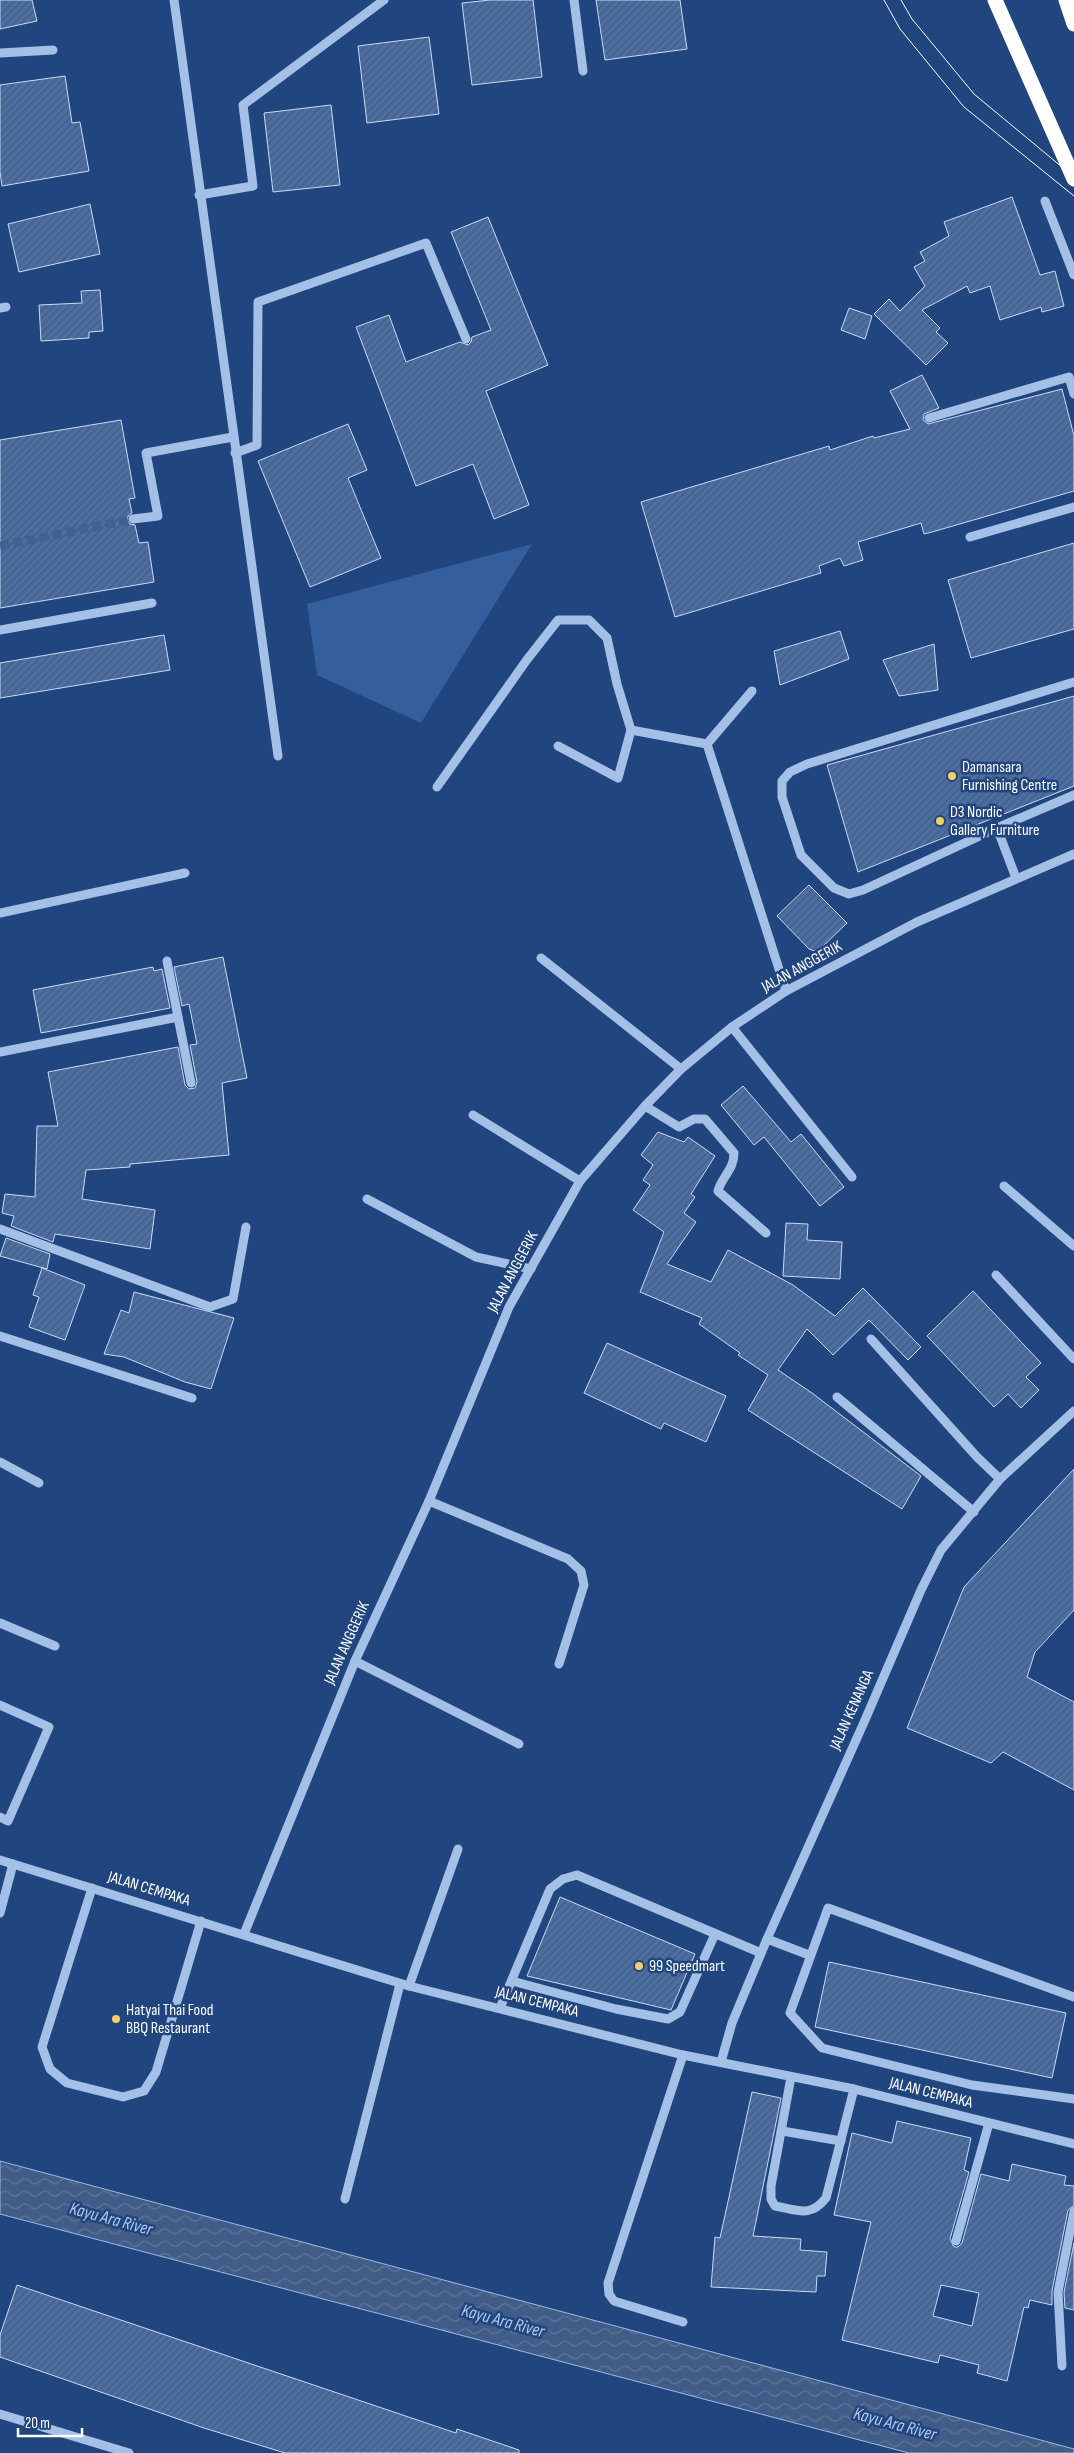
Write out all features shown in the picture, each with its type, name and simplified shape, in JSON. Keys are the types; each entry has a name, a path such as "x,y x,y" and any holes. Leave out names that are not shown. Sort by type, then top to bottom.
{"highway":[{"path":"995,0 1074,179"},
{"path":"1066,0 1074,24"}],"street":[{"path":"174,0 199,195 278,756"},
{"path":"199,195 253,186 242,105 384,0"},
{"path":"574,0 583,70"},
{"path":"0,53 53,50"},
{"path":"1046,201 1074,275"},
{"path":"235,453 258,445 258,302 426,243 466,340"},
{"path":"929,418 1069,377 1074,394"},
{"path":"133,519 158,516 146,453 233,437"},
{"path":"970,537 1074,507"},
{"path":"0,630 152,603"},
{"path":"437,787 526,661 558,620 589,620 608,638 617,684 632,730 618,778 558,746"},
{"path":"1074,682 807,764 790,772 782,781 782,797 801,855 834,888 850,894 863,890 997,828 1074,795"},
{"path":"707,744 752,691"},
{"path":"632,730 707,744"},
{"path":"707,744 786,991"},
{"path":"997,828 1016,878"},
{"name":"JALAN ANGGERIK","path":"244,1934 355,1660 429,1501 509,1307 580,1181 645,1106 681,1069 732,1027 786,991 917,922 1074,854"},
{"path":"0,913 185,873"},
{"path":"541,958 681,1069"},
{"path":"167,961 191,1084"},
{"path":"0,1052 178,1017"},
{"path":"732,1027 852,1177"},
{"path":"645,1106 679,1127 694,1119 705,1119 734,1153 734,1163 720,1182 718,1191 766,1233"},
{"path":"473,1115 580,1181"},
{"path":"1004,1186 1074,1246"},
{"path":"367,1199 476,1257 530,1269"},
{"path":"0,1229 210,1307 233,1299 246,1227"},
{"path":"996,1275 1074,1359"},
{"path":"0,1336 192,1398"},
{"path":"871,1340 977,1457 1000,1479"},
{"path":"837,1397 974,1512"},
{"name":"JALAN KENANGA","path":"721,2062 732,2023 767,1939 921,1590 941,1550 1000,1479 1074,1411"},
{"path":"0,1462 38,1483"},
{"path":"429,1501 568,1559 582,1571 584,1585 559,1664"},
{"path":"0,1623 55,1646"},
{"path":"355,1660 519,1744"},
{"path":"0,1705 49,1727 8,1821 0,1817"},
{"path":"345,2199 404,1985 458,1849"},
{"name":"JALAN CEMPAKA","path":"0,1860 404,1985 682,2055 854,2090 1074,2144"},
{"path":"0,1913 13,1864"},
{"path":"500,2008 550,1889 563,1879 576,1875 761,1954"},
{"path":"92,1888 42,2047 50,2068 67,2083 123,2098 144,2091 156,2072 201,1921"},
{"path":"1074,1997 828,1908 809,1956 790,2013 822,2048 972,2085 1074,2099"},
{"path":"512,1982 616,2009 668,2019 680,2012 715,1934"},
{"path":"767,1939 809,1956"},
{"path":"682,2055 608,2283 609,2294 614,2301 682,2322"},
{"path":"791,2077 771,2186 771,2199 775,2206 809,2212 818,2208 826,2198 854,2090"},
{"path":"956,2241 989,2123"},
{"path":"782,2131 840,2141"},
{"path":"1062,2366 1058,2292 1074,2211"},
{"path":"0,2414 129,2453"}],"shaded area":[{"path":"532,544 421,723 317,675 307,604"}],"water":[{"name":"Kayu Ara River","path":"0,2161 1074,2449 1074,2453 909,2453 0,2214"}],"building":[{"path":"0,0 32,0 37,21 0,29"},
{"path":"490,0 533,0 542,77 472,85 462,3"},
{"path":"596,0 680,0 687,49 605,60"},
{"path":"429,37 439,114 367,123 358,46"},
{"path":"65,76 72,123 80,122 89,171 2,186 0,172 0,85"},
{"path":"331,105 340,185 273,192 264,113"},
{"path":"1012,197 1040,275 1055,271 1064,306 1042,312 1041,307 1000,320 990,286 970,293 967,286 922,310 940,328 936,332 948,343 926,365 874,314 889,299 900,311 925,286 914,267 925,261 920,252 949,236 944,222"},
{"path":"90,204 100,254 19,272 8,224"},
{"path":"488,217 548,365 486,391 529,505 494,519 473,464 416,486 356,327 389,315 406,362 460,342 468,345 472,337 491,330 451,232"},
{"path":"100,290 103,331 89,332 89,338 41,341 39,305 82,303 81,291"},
{"path":"849,308 872,316 865,339 841,330"},
{"path":"922,375 939,408 924,414 923,420 928,424 1062,389 1074,436 1074,491 924,534 921,523 858,542 863,560 844,566 840,558 819,566 821,573 675,617 641,502 829,446 830,450 873,436 874,438 910,429 890,391"},
{"path":"121,420 135,498 129,499 132,513 128,516 127,520 130,524 135,525 139,543 148,542 154,582 0,608 0,440"},
{"path":"348,424 367,470 348,478 381,558 310,587 258,461"},
{"path":"1074,543 1074,629 971,658 948,580"},
{"path":"840,631 849,659 780,685 774,651"},
{"path":"164,635 170,670 0,698 0,663"},
{"path":"934,644 938,690 899,696 883,660"},
{"name":"Damansara Furnishing Centre","path":"1074,696 1074,786 858,872 827,765"},
{"path":"809,885 847,923 817,952 809,949 777,916"},
{"path":"223,957 247,1078 222,1083 229,1155 130,1164 130,1167 86,1170 82,1199 155,1210 150,1249 55,1234 53,1242 11,1226 14,1216 2,1213 5,1194 35,1197 37,1126 58,1126 48,1072 178,1047 185,1085 189,1089 195,1088 197,1082 190,1045 197,1044 189,1004 182,1006 174,967"},
{"path":"153,967 154,971 162,969 170,1008 41,1033 33,990"},
{"path":"743,1086 791,1142 801,1134 844,1187 820,1206 764,1137 754,1145 721,1105"},
{"path":"658,1132 684,1142 688,1137 715,1156 691,1194 695,1197 684,1213 696,1222 667,1264 711,1282 728,1250 793,1285 835,1316 863,1288 921,1347 908,1360 869,1320 833,1355 807,1329 778,1370 812,1393 921,1476 902,1509 748,1410 768,1375 738,1355 740,1353 699,1324 702,1318 640,1292 664,1232 633,1210 650,1185 643,1180 653,1165 641,1155"},
{"path":"786,1223 808,1224 807,1240 842,1242 840,1279 783,1276"},
{"path":"6,1238 50,1254 47,1269 0,1256"},
{"path":"42,1268 85,1285 65,1340 29,1327 39,1297 33,1295"},
{"path":"973,1291 1041,1363 1026,1377 1039,1390 1021,1408 1008,1394 994,1407 927,1336"},
{"path":"134,1292 234,1318 211,1389 185,1382 124,1357 104,1354 121,1310 129,1313"},
{"path":"607,1343 726,1396 706,1442 664,1423 661,1429 584,1393"},
{"path":"1074,1469 1074,1610 1035,1652 1027,1677 1074,1702 1074,1790 1003,1752 991,1763 907,1728 964,1587"},
{"path":"560,1897 695,1954 671,2010 527,1976"},
{"path":"829,1962 1066,2013 1052,2078 815,2027"},
{"path":"752,2092 781,2098 753,2236 801,2239 800,2250 827,2252 825,2276 817,2276 816,2292 711,2287 715,2237 720,2238"},
{"path":"897,2121 971,2138 964,2170 969,2172 950,2239 954,2247 958,2247 962,2243 981,2174 1009,2181 1012,2164 1066,2176 1064,2185 1074,2186 1074,2205 1068,2210 1052,2291 1052,2305 1030,2300 1028,2308 1024,2307 1007,2381 977,2373 979,2365 940,2355 938,2363 842,2340 871,2222 834,2215 852,2133 892,2143","holes":["941,2285 979,2293 972,2326 933,2316"]},
{"path":"1074,2243 1074,2310 1065,2308 1064,2292"},
{"path":"17,2285 456,2433 457,2429 519,2450 519,2453 285,2453 204,2428 0,2357 0,2335"}],"tunnel":[{"path":"0,546 133,519"}],"tram line":[{"path":"884,0 900,29 964,107 1074,196"},
{"path":"901,0 912,19 974,94 1074,177"}],"place":[{"name":"Damansara Furnishing Centre","path":"952,776"},
{"name":"D3 Nordic Gallery Furniture","path":"940,821"},
{"name":"99 Speedmart","path":"639,1966"},
{"name":"Hatyai Thai Food BBQ Restaurant","path":"116,2019"}]}
